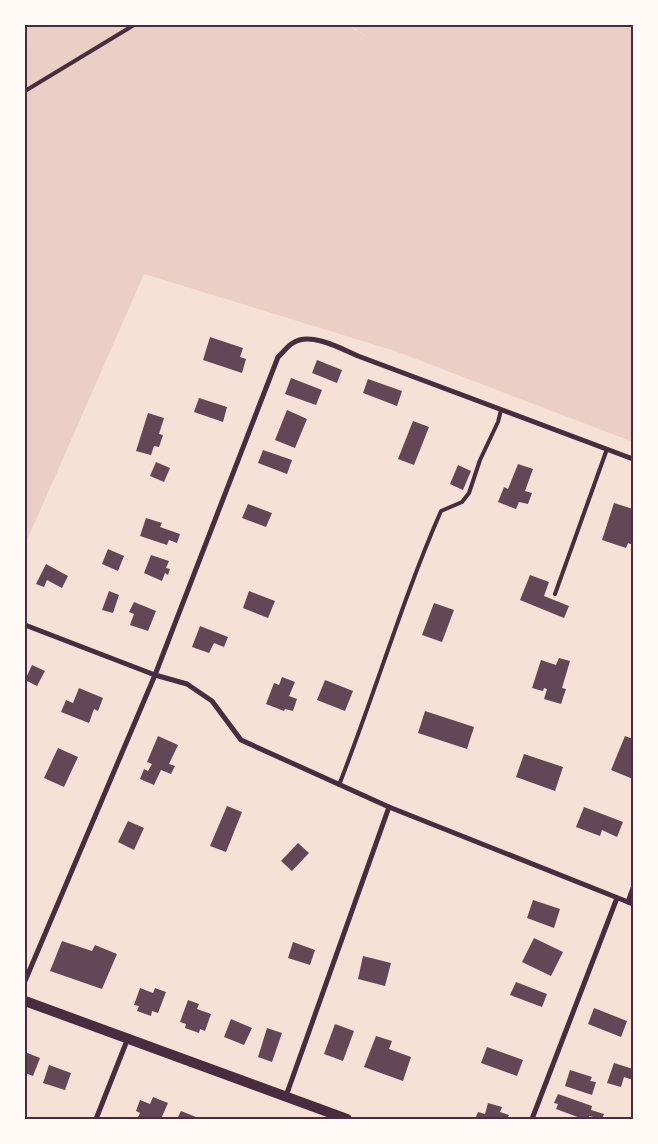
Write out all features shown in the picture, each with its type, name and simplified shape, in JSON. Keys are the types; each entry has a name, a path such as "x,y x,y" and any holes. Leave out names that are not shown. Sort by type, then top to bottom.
{"main road":[{"path":"25,1001 128,1037 347,1119"}],"street":[{"path":"25,982 155,675 278,357 288,347 294,342 305,339 325,342 633,459"},
{"path":"25,625 155,675 186,684 212,701 241,740 389,807 630,903 633,888"},
{"path":"286,1096 389,807"},
{"path":"532,1119 617,898"},
{"path":"96,1119 128,1037"}],"lane":[{"path":"25,91 134,25"},
{"path":"339,785 387,650 441,511 462,502 469,493 480,460 498,422 501,410"},
{"path":"555,594 607,449"}],"shaded area":[{"path":"25,25 348,25 368,38 350,25 633,25 633,442 395,351 144,274 25,545"}],"building":[{"path":"210,337 243,348 240,357 246,359 242,373 203,360"},
{"path":"317,360 342,370 337,383 312,373"},
{"path":"291,378 322,390 316,405 285,394"},
{"path":"368,379 402,391 397,406 363,393"},
{"path":"199,398 227,407 223,422 194,412"},
{"path":"287,410 307,419 295,448 275,440"},
{"path":"148,413 164,418 159,434 163,435 159,447 154,446 151,455 136,451"},
{"path":"413,421 429,427 414,465 398,459"},
{"path":"263,450 292,460 287,474 258,463"},
{"path":"156,462 170,468 164,482 150,476"},
{"path":"518,464 533,469 525,491 532,493 528,504 519,502 516,509 498,502 504,487 508,489"},
{"path":"458,465 471,471 463,490 450,484"},
{"path":"614,503 633,509 633,530 631,536 633,536 633,545 628,543 626,548 602,540"},
{"path":"248,504 272,513 266,527 242,518"},
{"path":"146,518 162,523 160,527 180,534 177,543 169,540 167,545 140,536"},
{"path":"108,549 124,556 118,571 102,564"},
{"path":"151,555 169,561 166,568 170,569 168,575 165,573 162,581 144,573"},
{"path":"46,564 68,576 62,588 47,580 44,587 36,584"},
{"path":"530,575 549,582 544,596 569,606 564,618 520,600"},
{"path":"109,591 119,595 113,613 102,610"},
{"path":"249,591 275,601 268,618 243,608"},
{"path":"134,602 156,611 148,631 130,625 134,614 129,612"},
{"path":"434,603 454,610 442,642 422,635"},
{"path":"200,626 228,637 224,647 214,643 209,653 192,647"},
{"path":"559,658 570,661 562,688 566,689 561,704 544,699 547,689 544,688 543,691 532,688 541,660 556,665"},
{"path":"32,665 45,671 37,686 25,680"},
{"path":"282,677 295,682 289,696 297,699 293,711 285,709 284,711 266,704 274,683 279,685"},
{"path":"325,680 353,691 345,711 317,700"},
{"path":"79,688 103,698 98,711 94,709 89,723 61,712 66,700 73,703"},
{"path":"425,711 474,727 467,749 418,733"},
{"path":"158,736 178,745 169,764 175,766 171,774 161,770 154,785 140,779 144,769 148,771 152,764 147,762"},
{"path":"625,736 633,739 633,779 611,770"},
{"path":"58,748 78,757 64,787 44,778"},
{"path":"524,754 563,767 555,791 516,777"},
{"path":"227,806 242,812 226,852 210,846"},
{"path":"584,807 623,822 617,837 602,830 600,836 576,827"},
{"path":"128,821 144,828 134,850 118,842"},
{"path":"298,843 309,853 292,871 281,861"},
{"path":"533,900 560,909 554,928 527,918"},
{"path":"534,938 563,952 551,976 522,962"},
{"path":"62,941 92,951 95,945 117,954 102,989 50,971"},
{"path":"293,942 315,950 310,965 288,958"},
{"path":"363,956 391,963 385,986 358,979"},
{"path":"516,982 547,994 542,1007 510,995"},
{"path":"140,988 153,993 155,988 166,992 158,1013 152,1011 151,1016 137,1011 139,1006 134,1005"},
{"path":"188,1000 199,1004 197,1009 211,1014 205,1031 200,1029 199,1033 185,1028 186,1024 180,1022"},
{"path":"594,1008 627,1021 621,1037 588,1024"},
{"path":"231,1019 252,1028 244,1045 224,1037"},
{"path":"335,1024 354,1031 343,1061 324,1054"},
{"path":"267,1028 282,1033 272,1062 258,1057"},
{"path":"376,1036 392,1041 389,1049 411,1057 403,1081 364,1067"},
{"path":"487,1047 523,1060 517,1076 481,1063"},
{"path":"25,1052 40,1058 33,1076 25,1073"},
{"path":"614,1063 633,1069 633,1080 624,1077 621,1087 607,1083"},
{"path":"49,1065 71,1073 65,1090 43,1083"},
{"path":"570,1070 592,1077 590,1081 596,1082 592,1095 565,1086"},
{"path":"558,1094 592,1106 591,1110 604,1114 602,1119 589,1116 589,1119 583,1119 556,1109 558,1104 554,1103"},
{"path":"153,1097 168,1103 161,1119 137,1119 140,1113 136,1111 140,1100 150,1104"},
{"path":"488,1103 502,1107 500,1112 509,1115 507,1119 475,1119 478,1112 485,1114"},
{"path":"181,1111 201,1119 177,1119"}]}
